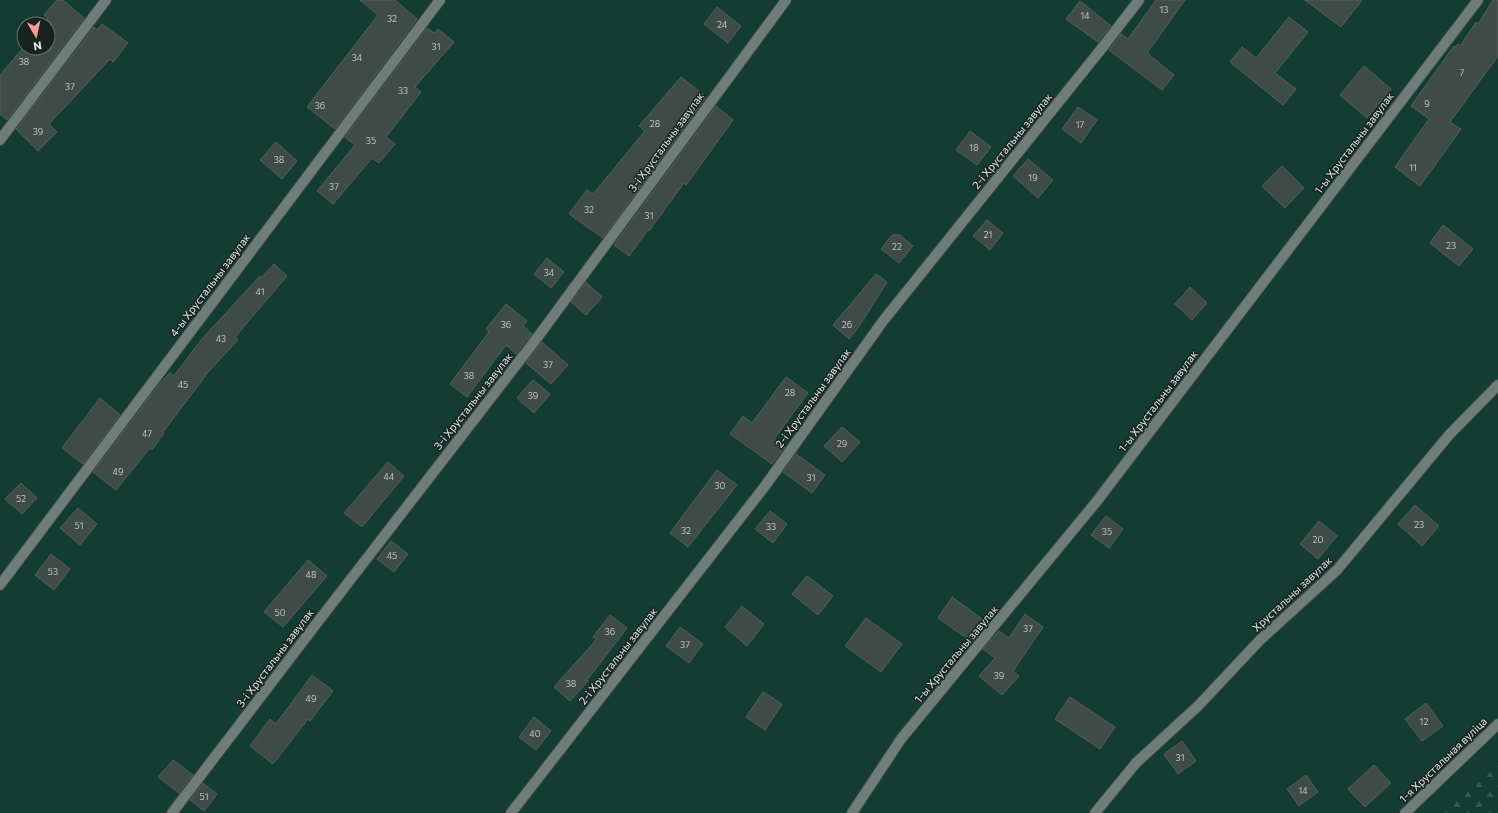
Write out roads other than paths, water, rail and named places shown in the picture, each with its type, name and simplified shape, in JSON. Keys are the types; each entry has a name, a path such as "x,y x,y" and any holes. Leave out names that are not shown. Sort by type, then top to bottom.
{"lane":[{"path":"0,140 106,0"},
{"name":"4-ы Хрустальны завулак","path":"0,585 440,0"},
{"name":"3-і Хрустальны завулак","path":"172,813 534,342 786,0"},
{"name":"2-і Хрустальны завулак","path":"511,813 765,486 883,322 1139,0"},
{"name":"1-ы Хрустальны завулак","path":"852,813 901,739 1097,501 1478,0"},
{"name":"Хрустальны завулак","path":"1095,813 1136,763 1198,706 1260,640 1337,570 1449,436 1498,385"},
{"name":"1-я Хрустальная вуліца","path":"1405,813 1498,724"}]}
